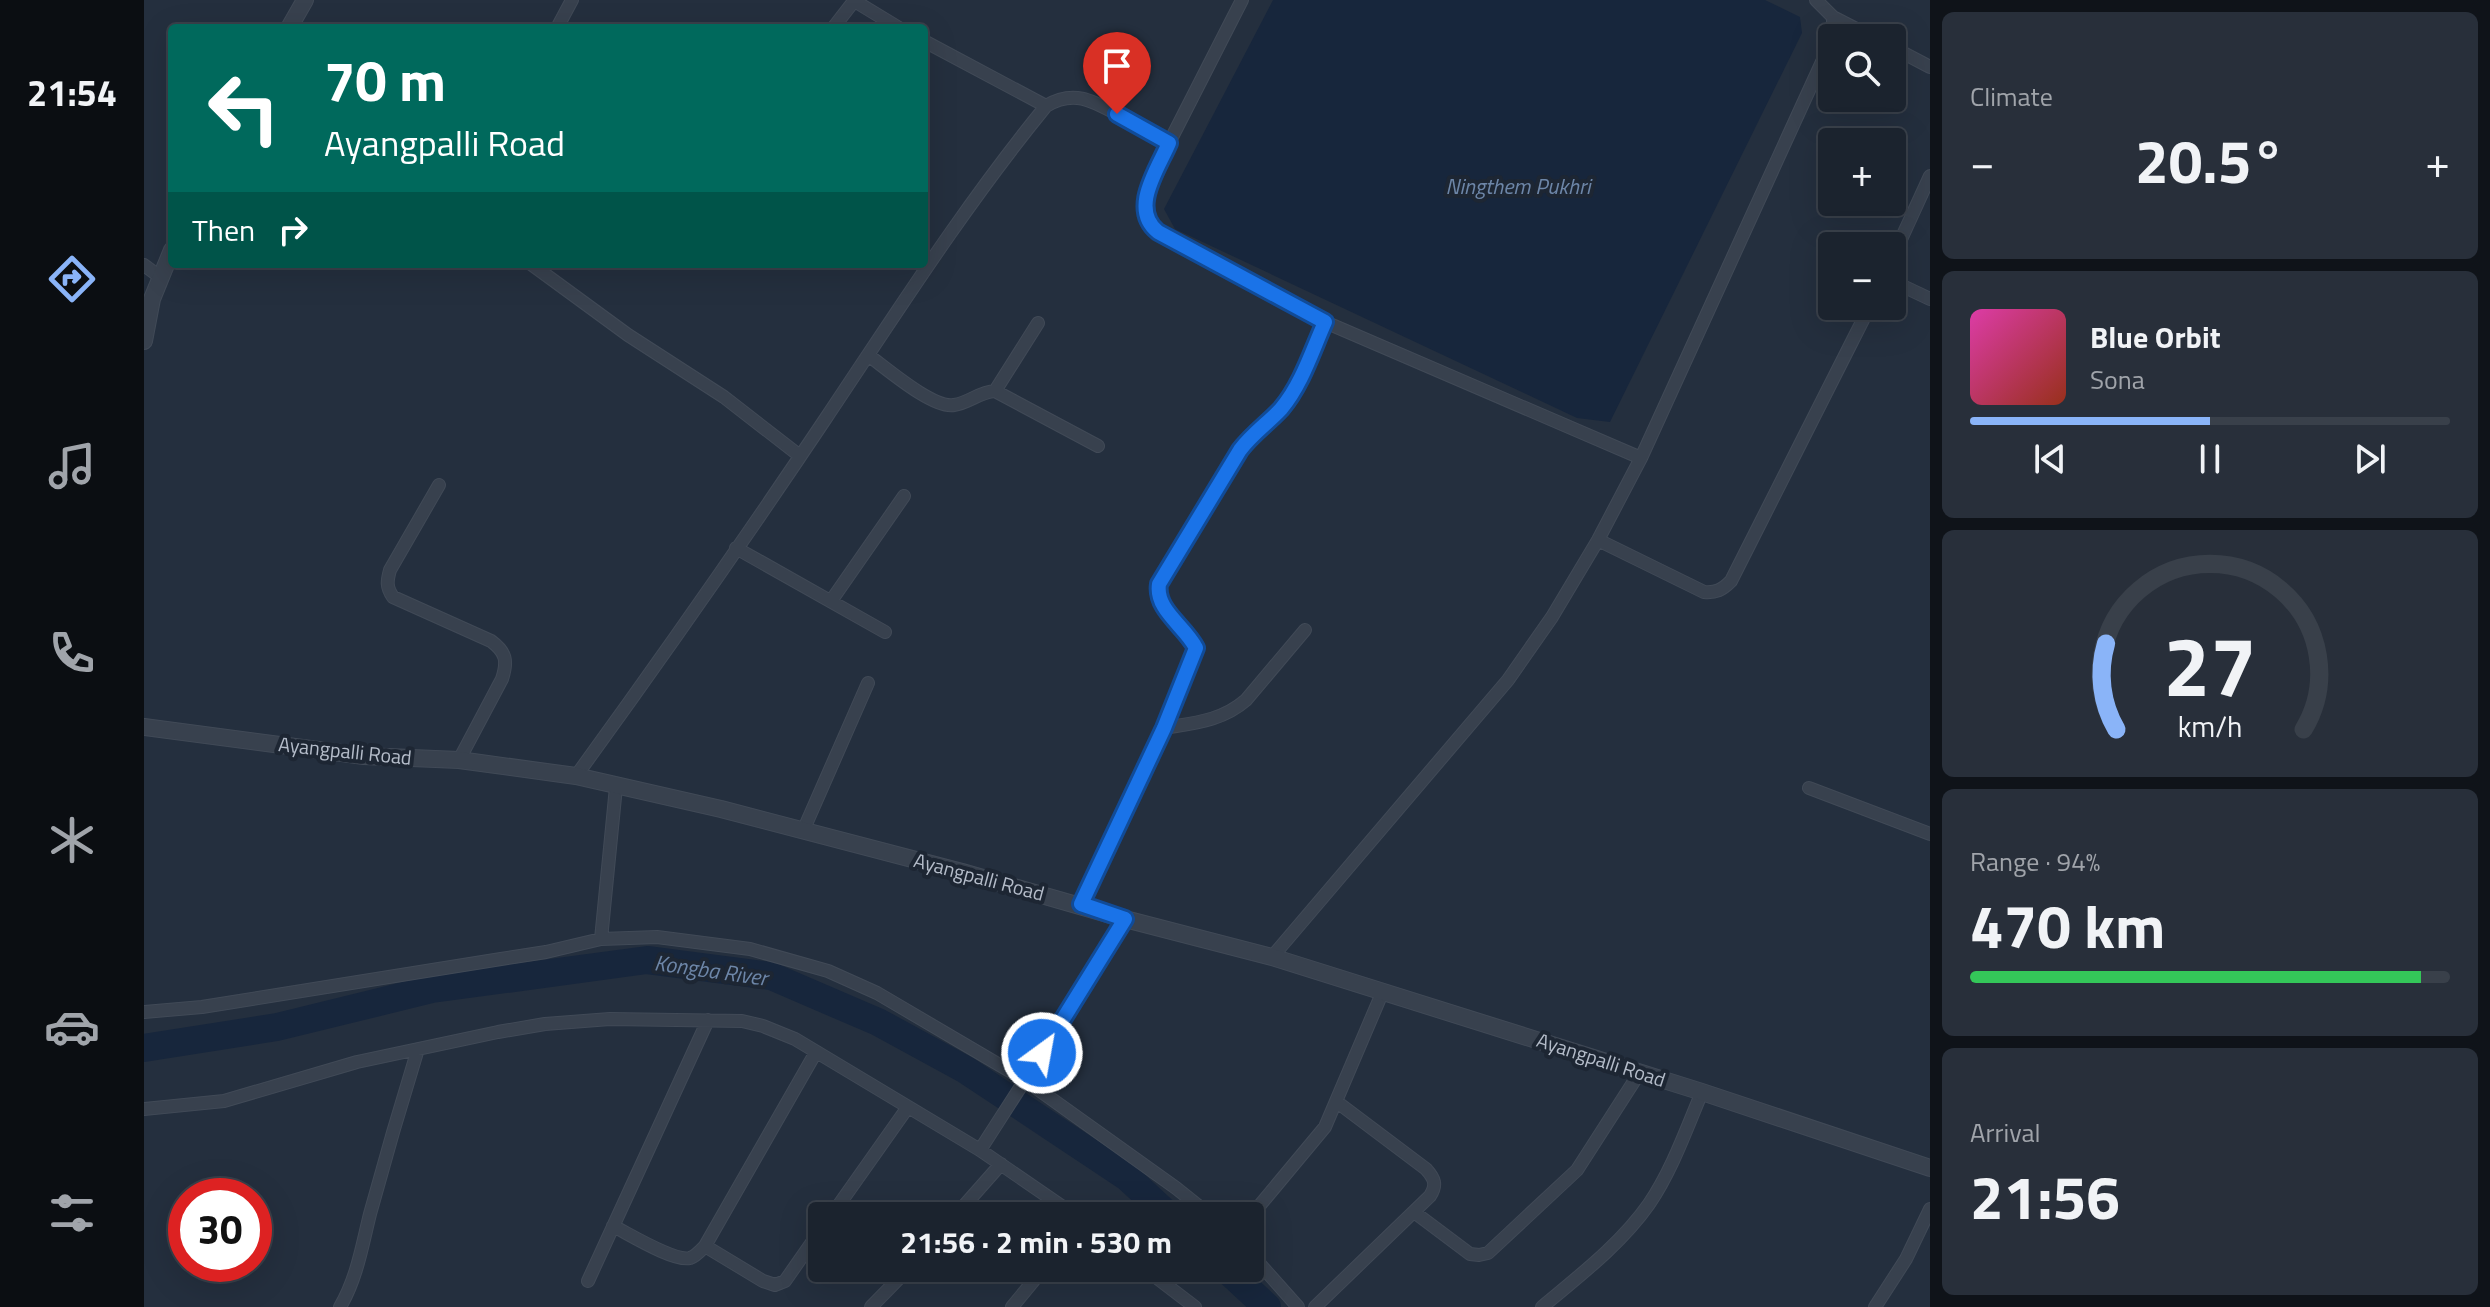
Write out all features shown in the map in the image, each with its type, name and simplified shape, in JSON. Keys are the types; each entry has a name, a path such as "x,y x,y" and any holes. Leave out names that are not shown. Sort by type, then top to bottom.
{"street":[{"path":"291,24 305,0"},
{"path":"559,24 572,0"},
{"path":"836,24 854,0 893,24"},
{"path":"1242,0 1146,195 1144,212 1149,225 1325,322 1641,458"},
{"path":"1816,0 1833,17 1847,24"},
{"path":"1833,17 1833,24"},
{"path":"928,43 1046,106"},
{"path":"1906,54 1930,67"},
{"path":"1272,957 1508,680 1552,617 1598,540 1641,458 1818,74"},
{"path":"928,258 1046,106 1059,99 1072,97 1091,100 1169,143"},
{"path":"1904,232 1930,176"},
{"path":"144,341 152,299 168,259"},
{"path":"144,265 160,277"},
{"path":"536,268 628,335 724,397 800,456"},
{"path":"576,776 800,456 922,268"},
{"path":"1906,288 1930,299"},
{"path":"1598,540 1704,592 1720,591 1731,581 1863,320"},
{"path":"1081,904 1164,728 1196,648 1192,639 1160,603 1157,595 1159,584 1240,450 1279,411 1297,386 1325,322"},
{"path":"995,391 1038,323"},
{"path":"868,355 934,401 957,405 983,392 995,391 1098,446"},
{"path":"439,485 390,570 387,581 393,597 491,641 500,647 505,656 507,666 502,679 459,760"},
{"path":"831,601 904,496"},
{"path":"736,548 885,632"},
{"path":"1164,728 1203,722 1234,710 1305,630"},
{"path":"803,831 868,683"},
{"name":"Ayangpalli Road","path":"144,727 364,756 459,760 576,776 721,809 1272,957 1640,1072 1930,1168"},
{"path":"601,939 616,787"},
{"path":"1809,788 1930,834"},
{"path":"980,1150 1125,919"},
{"path":"144,1012 202,1007 546,952 601,939 657,937 722,944 828,971 877,993 1025,1080 1194,1202"},
{"path":"1263,1202 1325,1127 1383,991"},
{"path":"144,1109 224,1101 357,1062 545,1024 610,1019 742,1021 795,1039 980,1150 1056,1202"},
{"path":"588,1281 708,1020"},
{"path":"340,1307 353,1282 418,1049"},
{"path":"613,1226 674,1256 695,1256 705,1246 816,1052"},
{"path":"1414,1212 1470,1254 1488,1253 1577,1170 1640,1072"},
{"path":"1542,1307 1623,1235 1649,1203 1676,1154 1702,1092"},
{"path":"1315,1307 1435,1188 1432,1175 1426,1169 1337,1102"},
{"path":"841,1202 908,1107"},
{"path":"967,1202 1001,1164"},
{"path":"1875,1307 1906,1259 1930,1209"},
{"path":"705,1246 775,1285 785,1281 808,1248"},
{"path":"1264,1269 1298,1307"},
{"path":"871,1307 895,1282"},
{"path":"1012,1307 1033,1282"},
{"path":"1162,1282 1195,1307"}],"water":[{"name":"Ningthem Pukhri","path":"1273,0 1765,0 1800,17 1802,33 1610,422 1577,418 1175,229 1164,209"}],"waterway":[{"name":"Kongba River","path":"144,1048 277,1027 432,989 647,960 771,976 878,1022 966,1070 1127,1177 1154,1202"},
{"name":"Kongba River","path":"1240,1282 1267,1307"}],"route":[{"path":"1042,1053 1125,919 1081,904 1164,728 1196,648 1192,639 1160,603 1157,595 1159,584 1240,450 1279,411 1297,386 1325,322 1149,225 1144,212 1146,195 1169,143 1117,114"}]}
